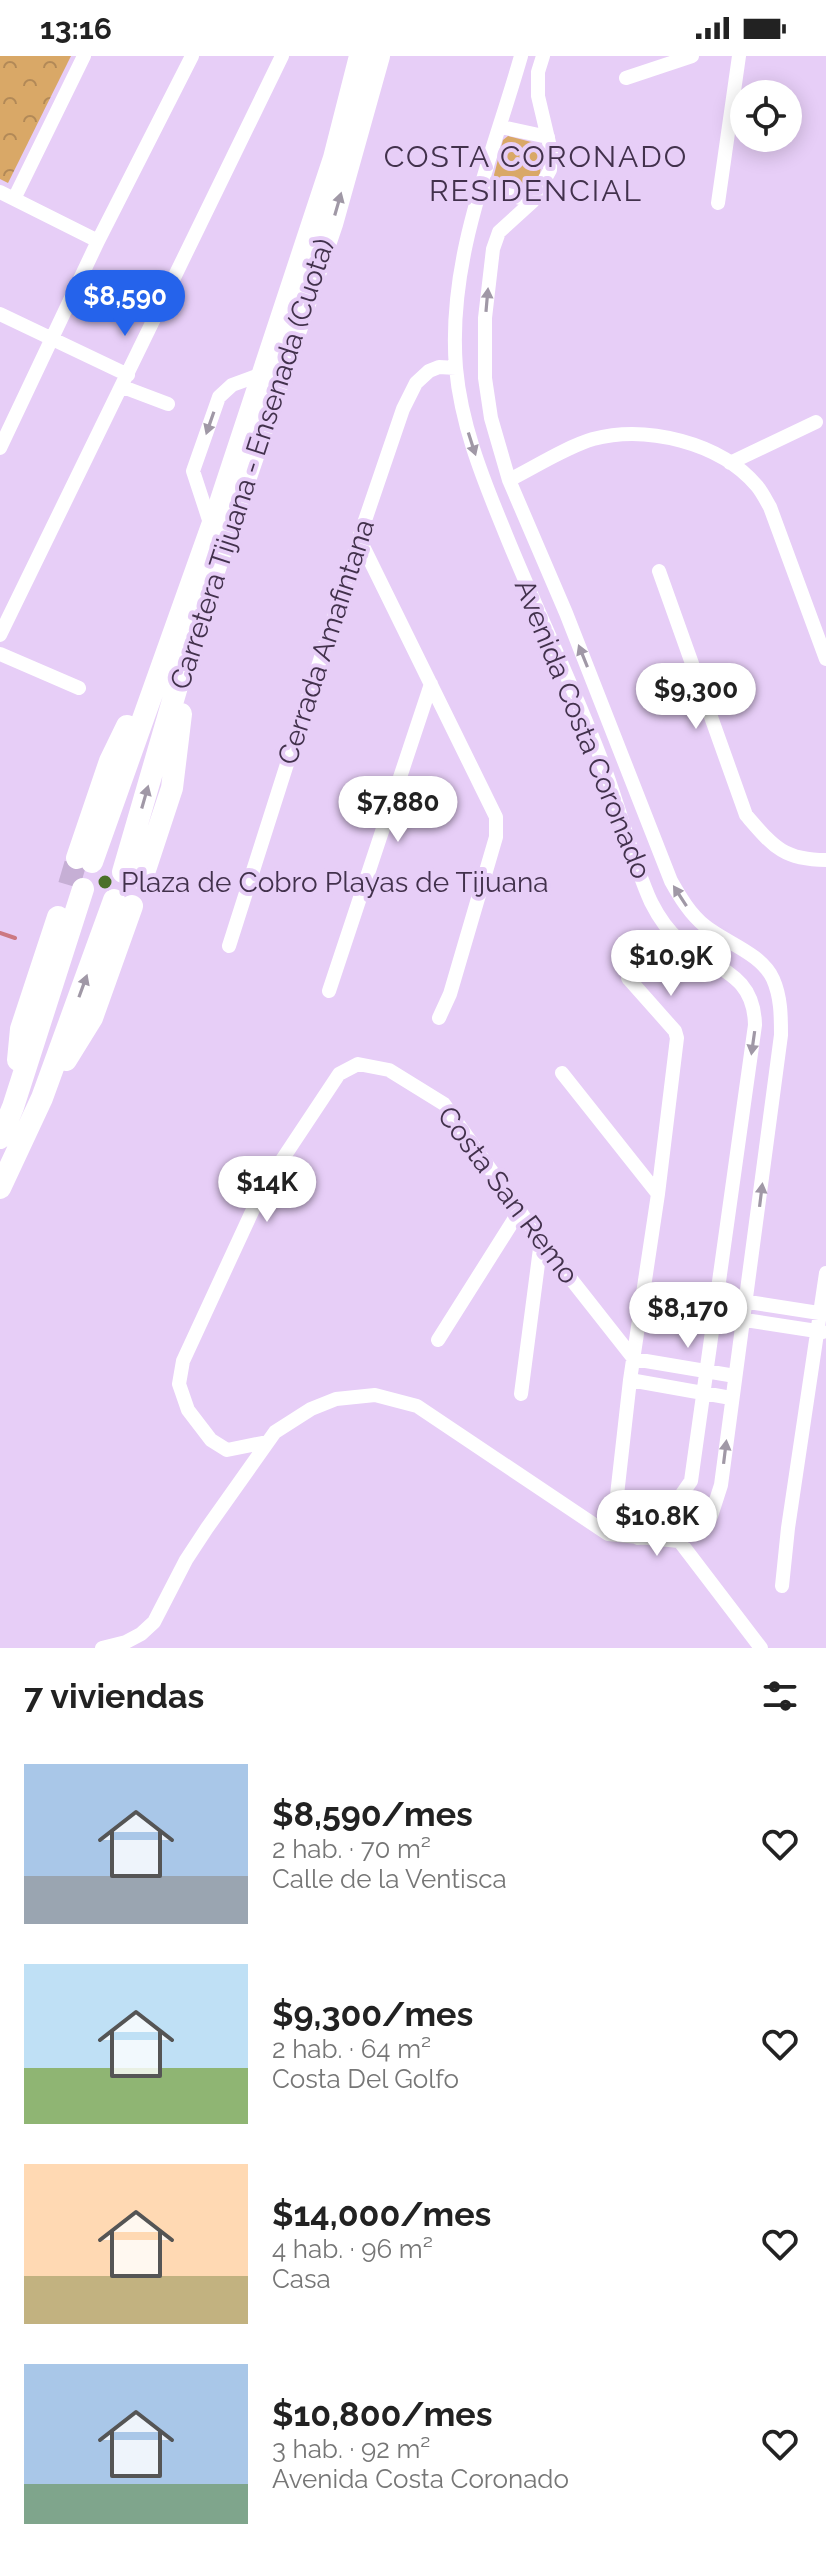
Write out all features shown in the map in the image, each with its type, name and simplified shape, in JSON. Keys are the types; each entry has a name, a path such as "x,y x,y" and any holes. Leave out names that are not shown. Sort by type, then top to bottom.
{"highway":[{"name":"Carretera Tijuana - Ensenada (Cuota)","path":"181,637 211,526 334,158 360,56"},
{"name":"Carretera Tijuana - Ensenada (Cuota)","path":"85,860 181,637 332,224 379,56"},
{"path":"132,876 172,788 181,637"},
{"path":"0,1138 13,1107 21,1029 76,887"},
{"path":"0,1188 42,1098 92,1018 123,903"}],"street":[{"path":"14,199 84,56"},
{"path":"2,438 192,56"},
{"path":"0,635 282,56"},
{"name":"Avenida Costa Coronado","path":"521,56 501,127 479,188 465,249 457,306 456,368 466,425 482,475 601,758 651,901 667,929 681,942 732,975 751,997 755,1025 701,1392 691,1481 663,1521 637,1539"},
{"name":"Avenida Costa Coronado","path":"543,56 538,72 538,96 551,151 550,170 533,201 499,232 493,249 489,270 485,378 491,418 509,480 566,613 671,881 682,902 704,925 751,955 772,977 781,1004 781,1035 721,1485 711,1516 679,1541"},
{"path":"626,78 692,56"},
{"path":"718,203 739,56"},
{"path":"501,127 548,137"},
{"path":"479,188 533,201"},
{"path":"0,192 98,241"},
{"path":"0,314 168,404"},
{"name":"Cerrada Amafintana","path":"229,946 403,409 416,383 429,371 439,367 456,368"},
{"path":"211,526 193,471 219,397 232,385 262,374"},
{"path":"730,463 816,422"},
{"path":"509,480 590,440 613,435 667,438 696,446 730,463 757,486 770,507 826,659"},
{"path":"359,538 496,817 497,827 450,994 439,1018"},
{"path":"659,571 746,815 787,855 807,860 826,860"},
{"path":"543,622 566,613"},
{"path":"0,654 79,688"},
{"path":"329,991 431,684"},
{"path":"617,1495 677,1038 675,1031 628,978"},
{"name":"Costa San Remo","path":"267,1442 227,1450 211,1440 188,1410 179,1384 183,1361 262,1190 339,1074 358,1064 389,1070 444,1104 541,1241 634,1359"},
{"path":"562,1073 658,1194"},
{"path":"438,1340 520,1210"},
{"path":"521,1394 541,1241"},
{"path":"782,1586 822,1332 826,1273"},
{"path":"716,1297 823,1313"},
{"path":"713,1315 822,1332"},
{"path":"634,1359 735,1376"},
{"path":"630,1380 731,1398"},
{"path":"102,1648 126,1642 154,1622 186,1560 275,1432 311,1409 336,1399 375,1395 417,1406 608,1534 679,1541"},
{"path":"663,1521 761,1648"}],"green space":[{"path":"0,56 71,56 8,183 0,179"},
{"path":"508,136 539,144 543,149 540,173 531,190 496,180 494,175 503,140"}],"waterway":[{"path":"0,933 15,938"}],"tunnel":[{"path":"69,885 77,858"}],"place":[{"name":"Plaza de Cobro Playas de Tijuana","path":"105,882"}],"district":[{"name":"COSTA CORONADO RESIDENCIAL","path":"536,173"}]}
